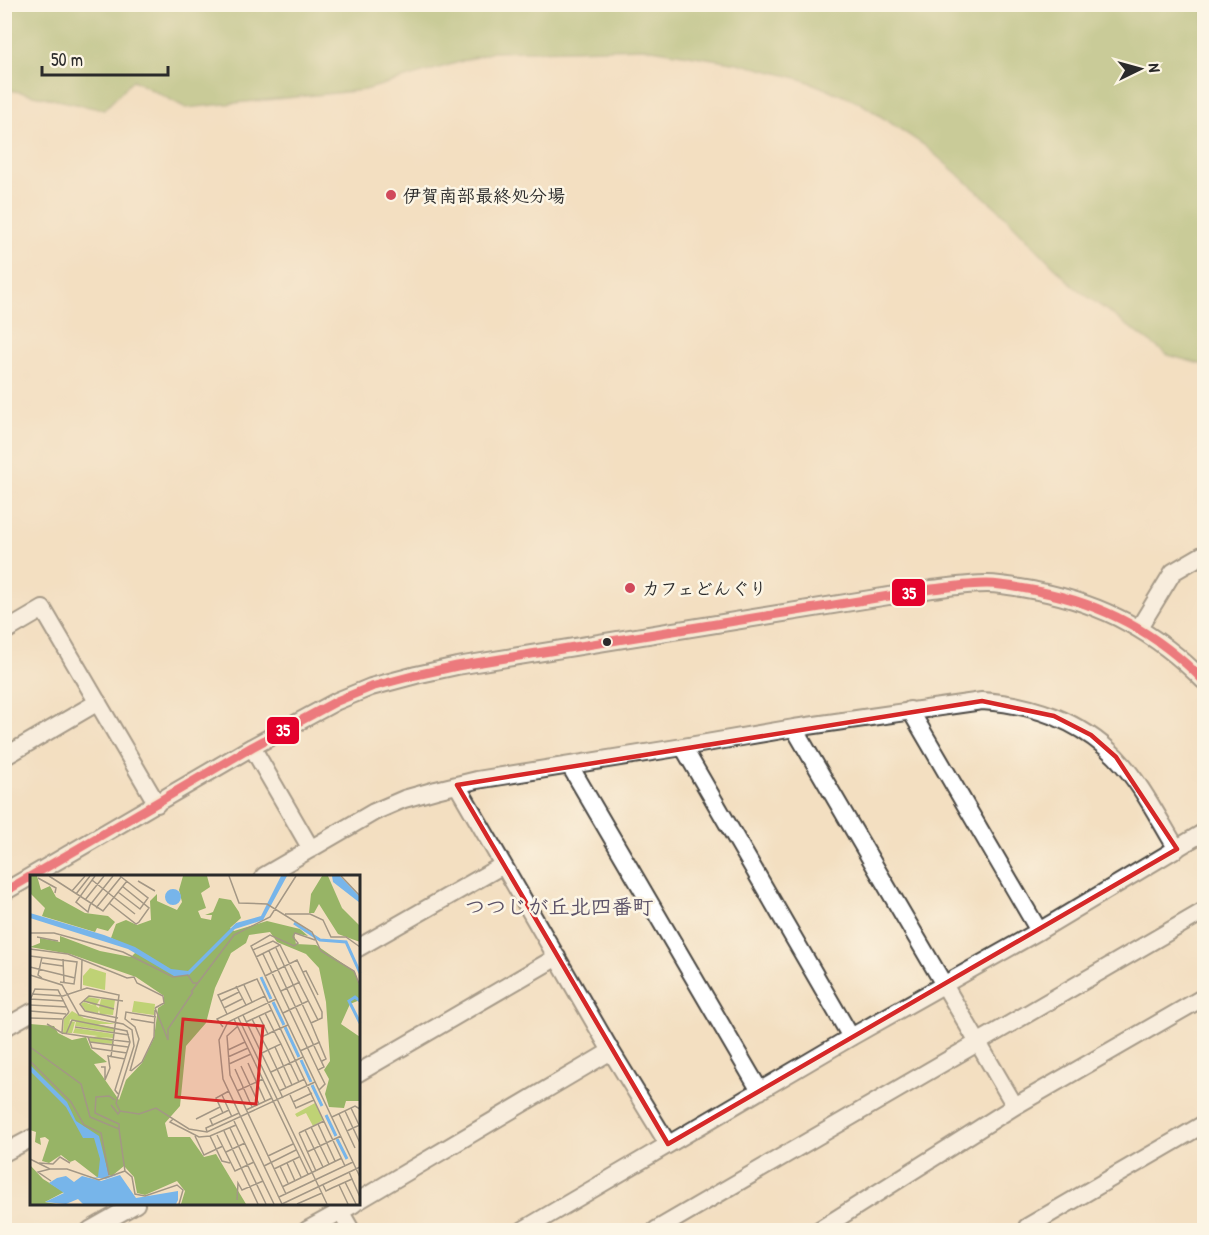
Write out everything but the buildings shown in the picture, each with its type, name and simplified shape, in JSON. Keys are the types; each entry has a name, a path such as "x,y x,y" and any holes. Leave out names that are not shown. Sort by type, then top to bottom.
{"street":[{"path":"1139,628 1173,572 1204,554"},
{"path":"34,875 252,747 337,701 371,687 457,666 932,589 987,584 1029,589 1080,601 1104,610 1139,628 1179,657 1204,681"},
{"path":"4,632 44,609 157,804"},
{"path":"266,875 374,812 404,799 477,780 794,728 982,701 1000,702 1038,710 1091,735 1129,772 1177,849"},
{"path":"4,757 98,702"},
{"path":"910,710 1040,931"},
{"path":"794,728 1015,1106"},
{"path":"252,747 311,849"},
{"path":"683,747 851,1037"},
{"path":"570,765 760,1091"},
{"path":"457,785 611,1051 668,1144"},
{"path":"528,1229 668,1144 943,984 1040,931 1204,832"},
{"path":"360,947 503,865"},
{"path":"4,892 30,877"},
{"path":"656,1230 1204,911"},
{"path":"360,1072 556,957"},
{"path":"819,1230 1015,1106 1204,997"},
{"path":"4,1028 30,1013"},
{"path":"360,1200 611,1051"},
{"path":"1026,1229 1204,1124"},
{"path":"4,1153 30,1139"},
{"path":"90,1230 133,1205"},
{"path":"307,1230 343,1206 351,1230"}],"highlighted area":[{"path":"982,701 1054,716 1091,735 1116,757 1177,849 668,1144 457,785"}],"green space":[{"path":"5,4 1204,5 1204,365 1168,355 1073,286 998,209 924,145 859,102 801,79 738,63 645,48 493,52 365,90 186,108 133,80 104,110 5,89"}],"transit line":[{"name":"35","path":"33,875 252,747 337,701 371,687 457,666 932,589 987,584 1037,591 1085,604 1107,613 1128,623 1168,649 1204,681"},
{"name":"35","path":"4,892 30,877"}],"place":[{"name":"伊賀南部最終処分場","path":"391,195"},
{"name":"カフェどんぐり","path":"630,588"}],"district":[{"name":"つつじが丘北四番町","path":"559,906"}]}
